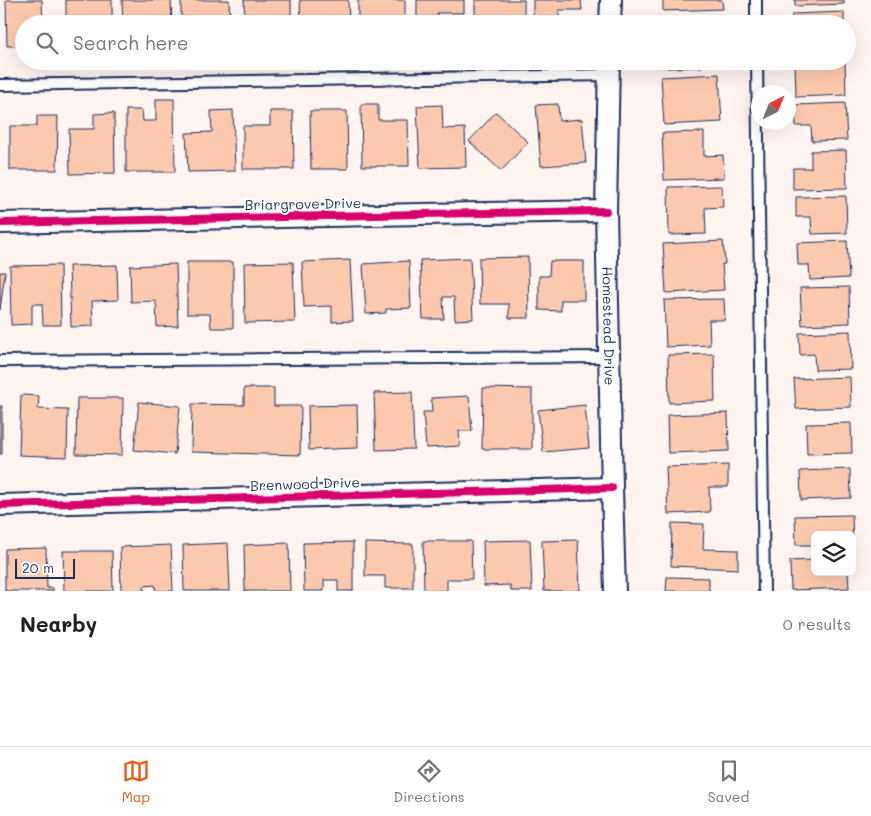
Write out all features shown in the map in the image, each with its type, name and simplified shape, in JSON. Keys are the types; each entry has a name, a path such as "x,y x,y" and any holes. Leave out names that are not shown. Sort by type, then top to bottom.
{"street":[{"path":"610,15 611,0"},
{"name":"Homestead Drive","path":"609,70 606,211 615,591"},
{"name":"Briargrove Drive","path":"0,223 606,211"},
{"name":"Brenwood Drive","path":"0,505 612,488"}],"lane":[{"path":"756,0 756,15"},
{"path":"0,85 537,70"},
{"path":"756,70 764,591"},
{"path":"0,361 609,356"}],"building":[{"path":"6,0 42,0 43,15 15,15 15,46 7,46"},
{"path":"66,0 112,0 112,15 66,15"},
{"path":"122,0 171,0 172,15 123,15"},
{"path":"181,0 229,0 230,15 181,15"},
{"path":"244,0 291,0 291,15 245,15"},
{"path":"300,0 348,0 349,15 301,15"},
{"path":"358,0 405,0 405,15 358,15"},
{"path":"417,0 464,0 464,13 417,15"},
{"path":"475,0 524,0 524,15 475,15"},
{"path":"533,0 581,0 582,10 559,10 559,15 533,15"},
{"path":"663,0 722,0 723,9 663,11"},
{"path":"795,0 844,0 844,4 795,6"},
{"path":"844,12 844,15 792,14"},
{"path":"795,70 845,70 846,95 796,97"},
{"path":"719,74 722,122 664,125 661,77"},
{"path":"156,99 174,99 175,172 126,172 126,110 142,110 143,121 156,121"},
{"path":"845,103 847,140 812,141 811,126 796,126 796,105"},
{"path":"361,104 378,104 378,120 408,120 409,166 362,166"},
{"path":"558,104 559,121 582,119 586,163 541,166 536,105"},
{"path":"442,105 443,129 465,128 466,167 420,168 417,106"},
{"path":"233,110 235,171 188,172 186,133 212,132 211,111"},
{"path":"270,111 293,111 294,169 243,169 243,126 270,126"},
{"path":"310,111 347,111 348,169 311,169"},
{"path":"496,112 528,142 501,171 469,141"},
{"path":"114,113 115,173 70,174 69,129 94,129 94,114"},
{"path":"37,116 58,116 57,170 10,170 10,126 37,126"},
{"path":"704,132 704,156 723,155 724,178 664,180 662,133"},
{"path":"846,150 847,188 793,189 793,168 811,168 811,151"},
{"path":"722,186 723,207 705,208 706,234 669,235 668,187"},
{"path":"846,196 847,233 812,234 811,217 796,217 796,197"},
{"path":"723,241 725,264 722,264 724,290 666,293 663,244"},
{"path":"847,241 849,278 810,280 809,265 798,265 797,243"},
{"path":"528,257 529,318 509,318 509,304 480,304 479,258"},
{"path":"470,258 473,319 455,320 454,297 443,297 444,319 423,319 420,260"},
{"path":"350,260 353,321 332,322 332,306 304,307 302,262"},
{"path":"409,261 411,308 386,309 386,313 366,314 363,264"},
{"path":"550,261 584,261 584,300 561,300 561,311 539,310 539,276 549,276"},
{"path":"187,262 233,262 233,328 211,328 210,314 187,314"},
{"path":"293,262 295,322 245,323 244,263"},
{"path":"176,264 178,326 157,327 156,301 131,302 130,266"},
{"path":"60,265 61,325 43,325 42,304 32,304 32,324 11,325 10,266"},
{"path":"117,265 118,300 92,301 93,326 71,327 69,266"},
{"path":"0,272 5,272 0,310"},
{"path":"849,287 850,323 802,325 800,288"},
{"path":"724,299 725,320 709,320 710,345 666,347 664,300"},
{"path":"850,331 851,369 815,370 814,354 800,355 799,333"},
{"path":"714,354 715,401 669,403 668,355"},
{"path":"850,377 851,407 796,409 794,379"},
{"path":"244,388 274,388 274,406 301,406 300,455 191,452 192,404 244,405"},
{"path":"483,388 532,389 532,449 482,449"},
{"path":"412,392 414,449 376,450 374,393"},
{"path":"21,395 39,396 38,409 68,410 67,457 19,455"},
{"path":"469,396 472,431 459,431 460,446 426,448 423,412 432,412 431,398"},
{"path":"77,398 123,398 122,455 76,454"},
{"path":"139,402 180,406 175,454 134,450"},
{"path":"357,405 358,448 309,450 308,406"},
{"path":"585,405 589,448 543,452 538,410"},
{"path":"0,406 2,406 2,454 0,454"},
{"path":"728,413 729,451 668,453 667,415"},
{"path":"851,423 852,453 807,454 806,424"},
{"path":"728,465 728,487 709,487 710,512 668,514 666,467"},
{"path":"850,469 851,498 801,500 800,471"},
{"path":"852,515 853,531 811,531 811,545 796,545 795,516"},
{"path":"672,523 704,524 703,549 738,550 738,569 671,566"},
{"path":"530,540 532,591 511,591 510,585 484,586 483,541"},
{"path":"578,540 580,591 544,591 542,541"},
{"path":"423,541 471,541 472,579 447,579 447,591 424,591"},
{"path":"353,542 353,591 338,591 338,580 324,580 324,591 304,591 303,543"},
{"path":"228,543 230,591 184,591 183,545"},
{"path":"289,543 290,591 245,591 244,545"},
{"path":"365,543 413,544 413,588 385,588 385,576 365,576"},
{"path":"171,545 173,591 156,591 155,585 144,586 144,591 121,591 120,547"},
{"path":"46,548 47,588 53,588 53,591 5,591 5,549"},
{"path":"63,551 112,551 113,591 64,591"},
{"path":"811,560 811,576 848,576 849,588 791,590 790,561"},
{"path":"667,577 709,578 709,591 666,591"}],"cycle path":[{"path":"0,223 606,211"},
{"path":"0,505 612,488"}]}
